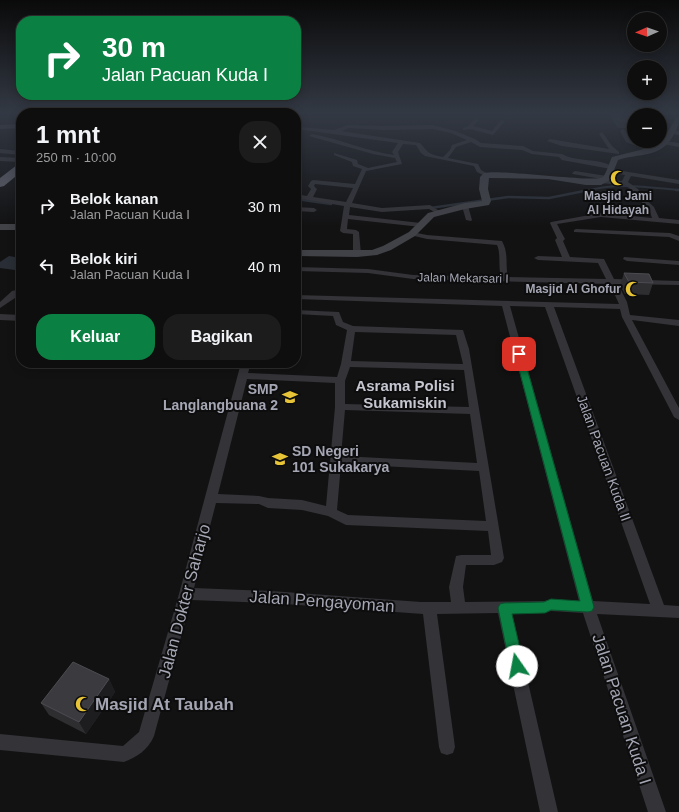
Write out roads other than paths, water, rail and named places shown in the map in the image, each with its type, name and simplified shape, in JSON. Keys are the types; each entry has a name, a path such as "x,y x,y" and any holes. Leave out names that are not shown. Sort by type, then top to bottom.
{"highway":[{"path":"1,183 16,171"}],"street":[{"path":"351,150 336,155 355,161 355,165 365,167 364,170"},
{"path":"361,150 373,154 397,157"},
{"path":"364,170 400,163 395,152 396,150"},
{"path":"422,150 434,158 445,158 476,165 479,171 487,175 548,177 586,182 607,174 615,159 622,156 652,150"},
{"path":"445,158 452,150"},
{"path":"527,150 532,152 562,156 562,158 586,161 585,162 636,190 640,198 652,208 656,220"},
{"path":"606,150 614,151 622,156"},
{"path":"0,151 16,153"},
{"path":"0,159 16,160"},
{"path":"357,254 356,232 343,231 347,205 364,170"},
{"path":"575,173 629,174 679,182"},
{"path":"628,185 629,174"},
{"path":"301,197 382,210 434,209 465,206 486,198 484,177 487,175"},
{"path":"309,198 314,189 311,186 313,182 356,186"},
{"path":"465,206 469,220"},
{"path":"301,209 314,210"},
{"path":"301,253 373,253 387,248 412,234 431,215 434,209"},
{"path":"567,259 558,240 561,239 553,223 601,215 625,215 679,222"},
{"path":"345,217 421,225"},
{"path":"0,227 16,227"},
{"path":"576,231 670,235 679,239"},
{"path":"412,234 427,237 495,242 501,244 503,250 502,267 505,279"},
{"path":"538,258 601,261 623,302 626,317 679,417"},
{"path":"627,259 679,263"},
{"name":"Jalan Mekarsari I","path":"301,269 368,271 413,277 679,283"},
{"path":"0,306 16,294"},
{"path":"301,297 506,305 623,307"},
{"name":"Jalan Pacuan Kuda I","path":"506,305 588,607 657,812"},
{"name":"Jalan Pacuan Kuda II","path":"549,306 659,611"},
{"path":"301,312 336,314 339,323 351,329 460,332 468,367 498,558 494,560 461,560 456,587 459,608"},
{"path":"0,317 16,318"},
{"path":"626,317 679,323"},
{"path":"331,512 340,407 340,381 346,364 351,329"},
{"path":"346,364 468,367"},
{"path":"245,370 340,381"},
{"name":"Jalan Dokter Saharjo","path":"0,742 124,754 132,751 146,736 186,594 245,370"},
{"path":"340,407 475,411"},
{"path":"336,460 484,467"},
{"path":"211,498 259,500 268,503 302,505 331,512 346,520 493,526"},
{"name":"Jalan Pengayoman","path":"186,594 271,596 429,608 504,608"},
{"path":"549,812 504,608 545,607 551,605 679,612"},
{"path":"429,608 447,747"}],"waterway":[{"path":"586,191 597,188 620,186 679,190 676,190"},
{"path":"430,208 508,197 549,198 589,190"},
{"path":"301,200 331,204"}],"place":[{"name":"Masjid Jami Al Hidayah","path":"618,178"},
{"name":"Masjid Al Ghofur","path":"633,289"},
{"name":"SMP Langlangbuana 2","path":"290,397"},
{"name":"SD Negeri 101 Sukakarya","path":"280,459"},
{"name":"Masjid At Taubah","path":"83,704"}],"district":[{"name":"Asrama Polisi Sukamiskin","path":"405,394"}]}
